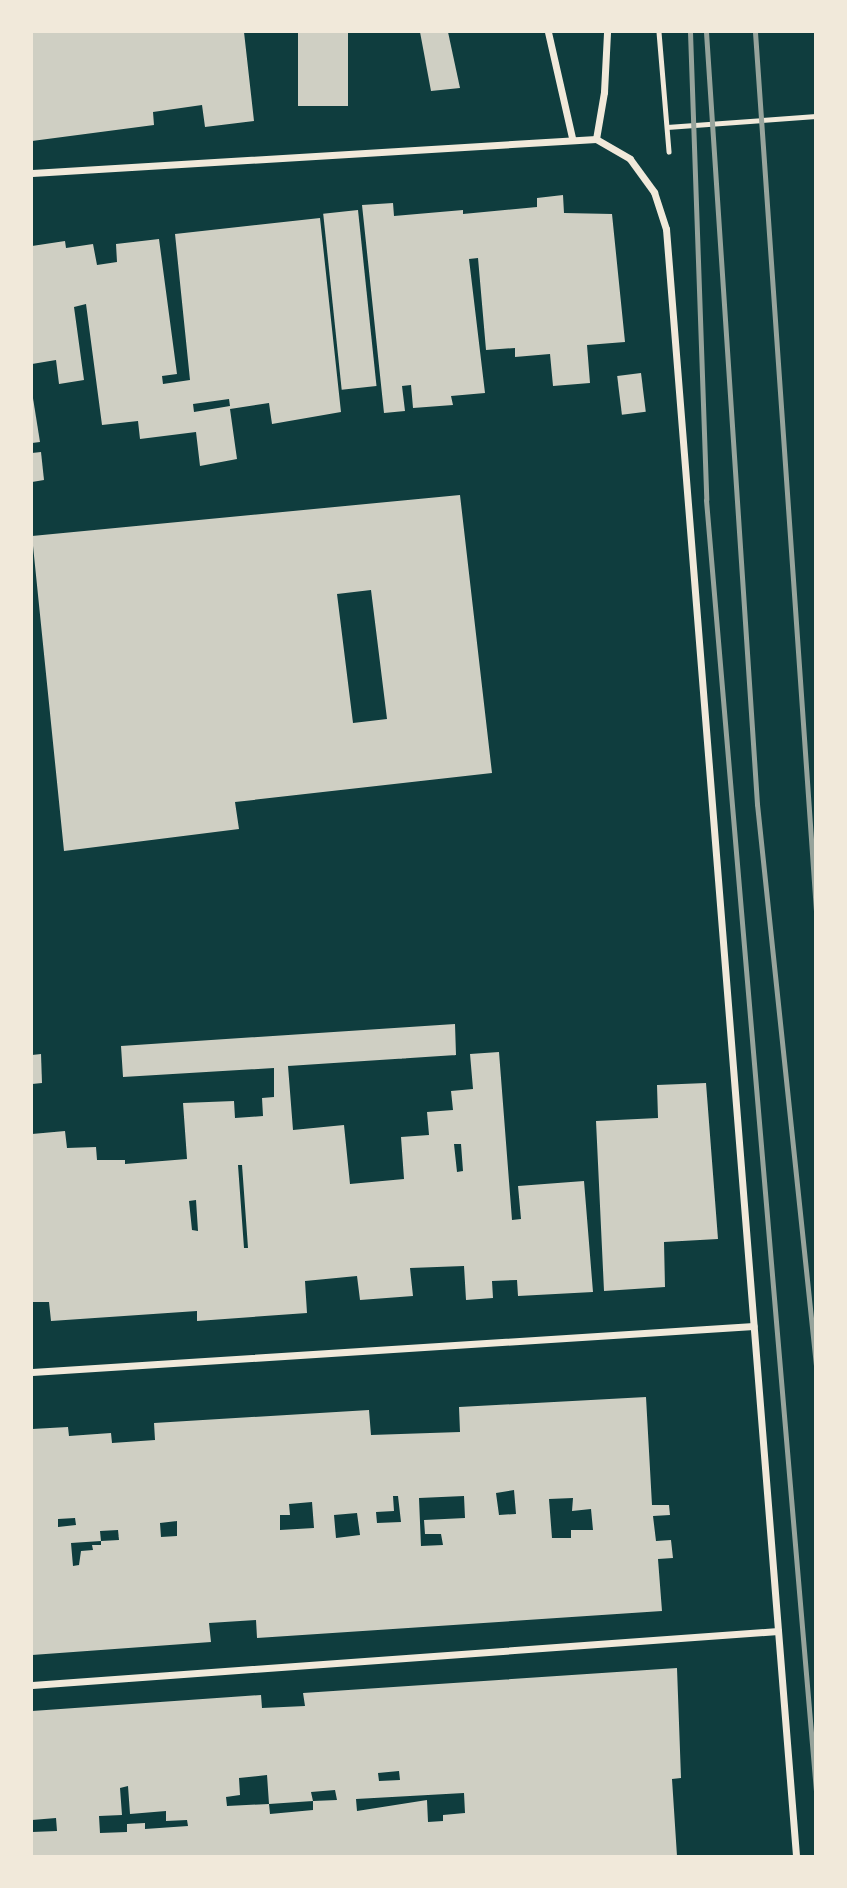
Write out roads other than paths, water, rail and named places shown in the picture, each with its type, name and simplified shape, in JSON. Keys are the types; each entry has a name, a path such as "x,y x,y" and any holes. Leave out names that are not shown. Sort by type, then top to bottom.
{"street":[{"path":"548,32 572,138"},
{"path":"596,139 604,92 607,32"},
{"path":"32,173 572,138 596,139 630,159 654,192 666,229 796,1857"},
{"path":"32,1372 754,1326"},
{"path":"32,1685 778,1631"}],"railway":[{"path":"690,32 706,500 816,1790"},
{"path":"706,32 757,804 816,1365"},
{"path":"755,32 816,911"}]}
